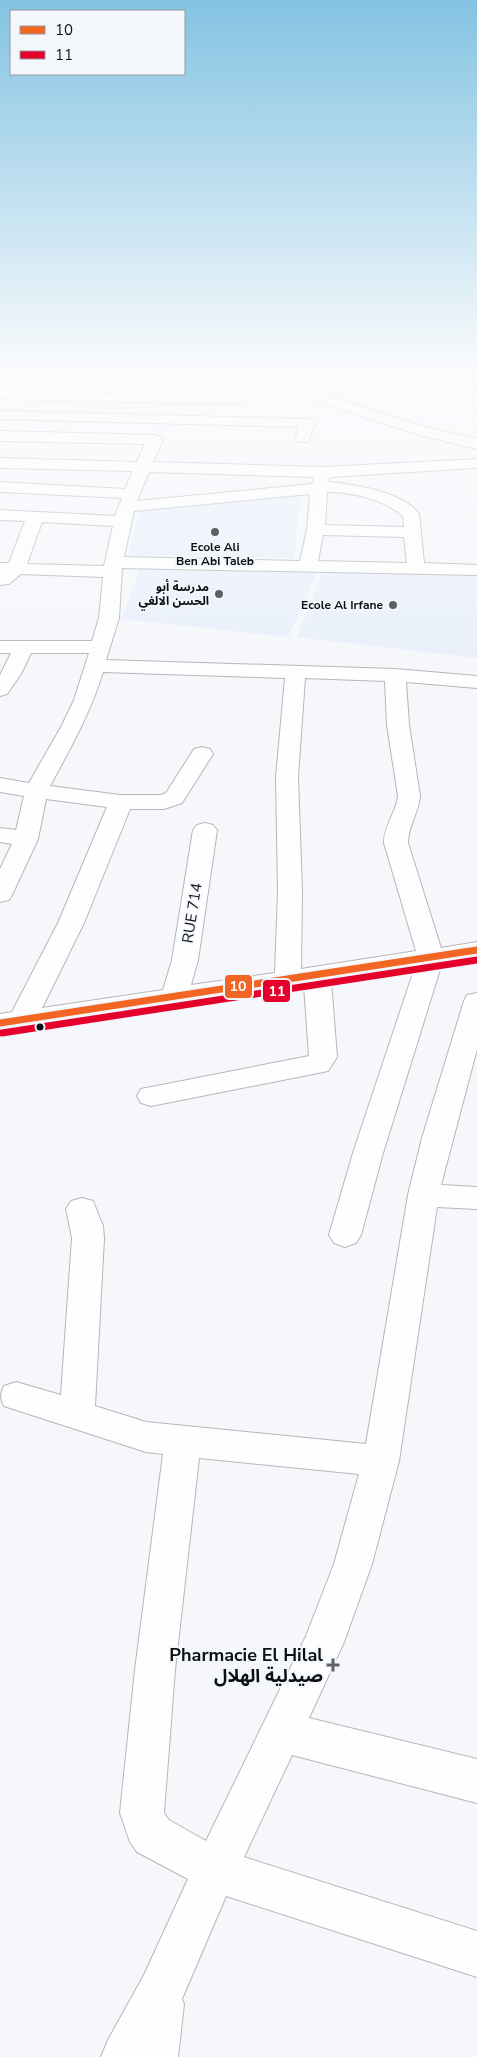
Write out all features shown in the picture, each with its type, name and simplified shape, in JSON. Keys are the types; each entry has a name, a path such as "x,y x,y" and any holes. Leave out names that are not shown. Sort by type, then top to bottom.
{"street":[{"path":"0,895 26,839 36,790 72,727 84,700 109,618 113,566 127,507 144,470"},
{"path":"194,500 202,470"},
{"path":"246,470 290,471 362,490 402,507 411,514 416,569"},
{"path":"10,534 32,526 127,507 194,500 384,470"},
{"path":"308,566 316,530 321,479"},
{"path":"0,487 127,507"},
{"path":"318,507 340,517 347,530"},
{"path":"0,515 32,526"},
{"path":"0,583 32,526"},
{"path":"316,530 412,532"},
{"path":"8,569 113,566 308,566 477,570"},
{"path":"0,647 96,657 295,673 395,675 477,682"},
{"path":"0,690 11,674 23,648"},
{"path":"288,980 290,891 287,777 295,673"},
{"path":"345,1235 368,1153 431,958 396,843 397,823 409,804 409,796 398,725 395,675"},
{"path":"0,785 121,802 162,803 172,801 202,754"},
{"path":"11,1022 71,923 121,802"},
{"name":"RUE 714","path":"175,996 185,960 206,830"},
{"path":"0,835 26,839"},
{"path":"11,1022 477,950"},
{"path":"151,1096 318,1064 323,1057 317,975"},
{"path":"125,2057 161,1992 215,1870 324,1642 353,1564 381,1461 423,1195 477,1001"},
{"path":"423,1195 477,1198"},
{"path":"77,1414 88,1238 82,1209"},
{"path":"16,1396 146,1437 381,1461"},
{"path":"183,1442 154,1670 142,1813 146,1826 153,1836 215,1870 477,1954"},
{"path":"281,1732 477,1781"},
{"path":"154,2057 161,1992"}],"shaded area":[{"name":"Ecole Ali Ben Abi Taleb","path":"301,490 294,558 128,555 139,509"},
{"name":"مدرسة أبو الحسن الالغي","path":"142,563 319,569 288,637 121,619"},
{"name":"Ecole Al Irfane","path":"324,569 477,573 477,658 297,637"}],"transit line":[{"name":"10","path":"0,1023 477,950"},
{"name":"11","path":"2,1033 477,960"}],"place":[{"name":"Ecole Ali Ben Abi Taleb","path":"215,532"},
{"name":"مدرسة أبو الحسن الالغي","path":"219,594"},
{"name":"Ecole Al Irfane","path":"393,605"},
{"name":"Pharmacie El Hilal صيدلية الهلال","path":"333,1665"}]}
